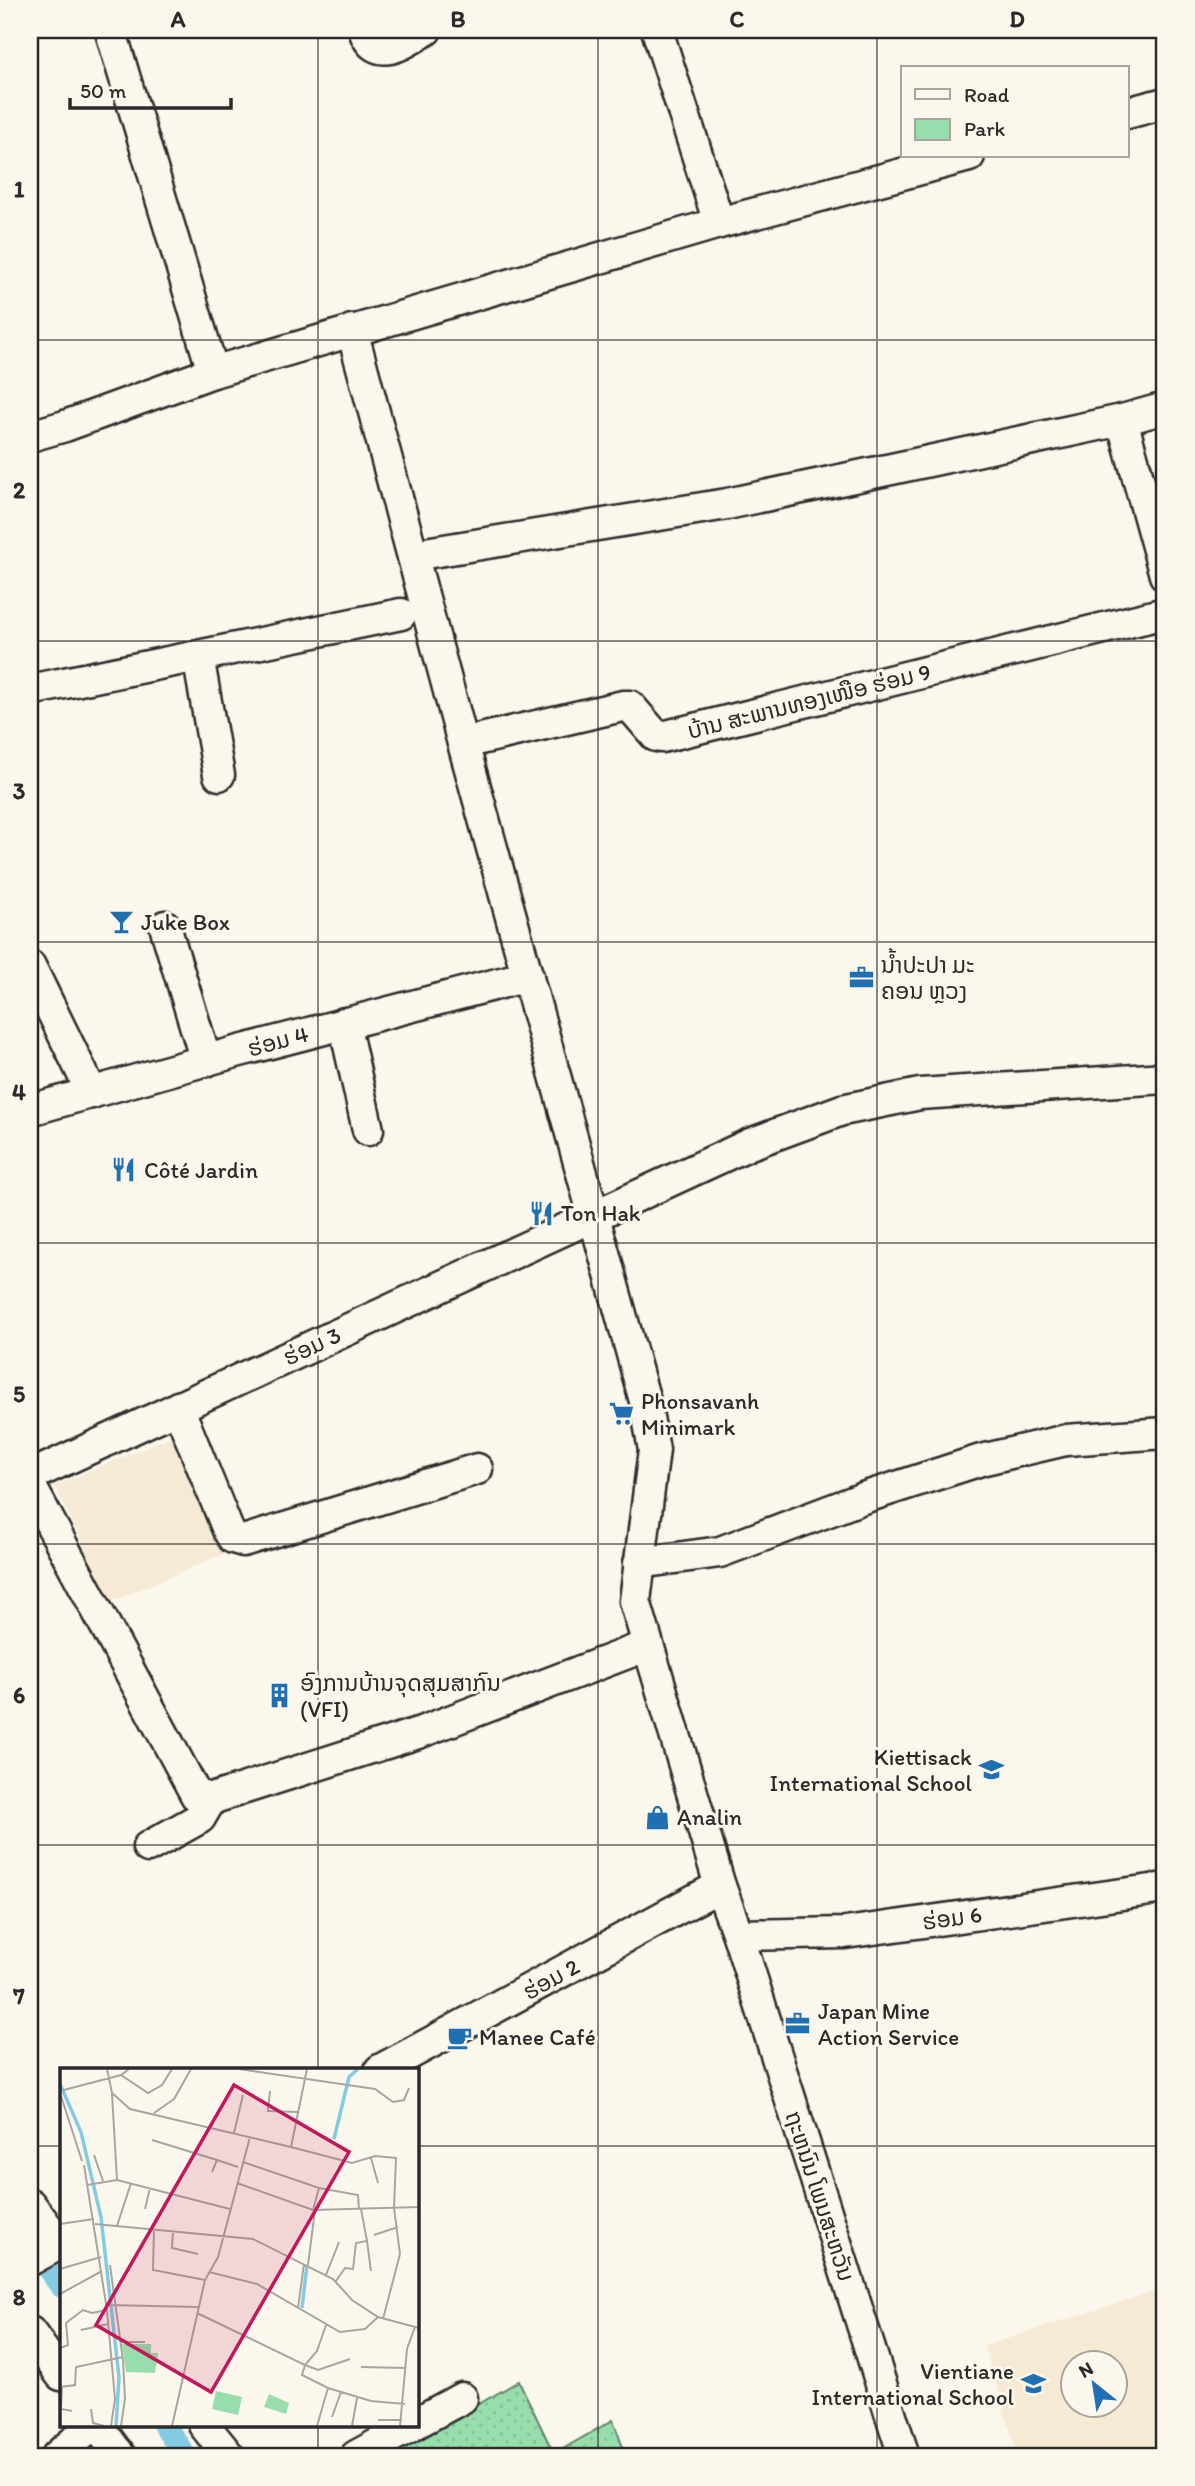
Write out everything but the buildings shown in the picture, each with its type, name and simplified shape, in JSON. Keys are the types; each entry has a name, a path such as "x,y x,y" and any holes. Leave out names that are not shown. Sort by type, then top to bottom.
{"street":[{"path":"363,30 377,48 393,48 426,30"},
{"path":"657,30 719,223"},
{"path":"111,32 213,372"},
{"path":"1128,113 1165,103"},
{"path":"30,436 65,426 213,372 352,330 719,223 962,158"},
{"name":"ຖະຫນົນ ໂພນສະຫວັນ","path":"352,330 645,1401 654,1450 635,1601 646,1646 720,1886 904,2456"},
{"path":"413,555 727,504 1122,420 1165,408"},
{"path":"1122,420 1165,575"},
{"name":"ບ້ານ ສະພານທອງເໜືອ ຮ່ອມ 9","path":"463,743 623,706 629,706 656,736 662,737 1165,613"},
{"path":"30,691 401,614"},
{"path":"198,656 219,775"},
{"path":"166,926 206,1061"},
{"path":"30,966 92,1093"},
{"name":"ຮ່ອມ 4","path":"30,1110 344,1023 528,976"},
{"path":"344,1023 368,1130"},
{"name":"ຮ່ອມ 3","path":"30,1476 750,1144 842,1110 920,1094 1165,1078"},
{"path":"178,1407 228,1531 233,1538 243,1541 477,1469"},
{"path":"639,1563 720,1552 863,1498 981,1460 1066,1440 1165,1433"},
{"path":"30,1485 195,1795 211,1799 421,1731 646,1646"},
{"path":"148,1847 200,1818 211,1799"},
{"name":"ຮ່ອມ 2","path":"384,2068 720,1886"},
{"name":"ຮ່ອມ 6","path":"738,1935 845,1933 1165,1888"},
{"path":"30,2204 53,2248"},
{"path":"30,2332 60,2374"},
{"path":"418,2422 461,2398"},
{"path":"57,2456 94,2426"},
{"path":"96,2426 120,2456"},
{"path":"205,2426 229,2456"},
{"path":"356,2456 411,2426"}],"shaded area":[{"path":"184,1431 235,1549 110,1602 55,1486"},
{"name":"Vientiane International School","path":"1165,2288 1165,2456 1018,2456 984,2346"}],"green space":[{"path":"519,2381 554,2454 613,2420 626,2456 388,2456"}],"waterway":[{"path":"30,2244 60,2285"},
{"path":"165,2426 185,2456"}],"place":[{"name":"Juke Box","path":"121,922"},
{"name":"ນ້ຳປະປາ ມະ ຄອນ ຫຼວງ","path":"861,978"},
{"name":"Côté Jardin","path":"124,1170"},
{"name":"Ton Hak","path":"541,1213"},
{"name":"Phonsavanh Minimark","path":"621,1414"},
{"name":"ອົງການບ້ານຈຸດສຸມສາກົນ (VFI)","path":"280,1696"},
{"name":"Kiettisack International School","path":"992,1770"},
{"name":"Analin","path":"657,1817"},
{"name":"Japan Mine Action Service","path":"798,2024"},
{"name":"Manee Café","path":"459,2037"},
{"name":"Vientiane International School","path":"1034,2384"}]}
